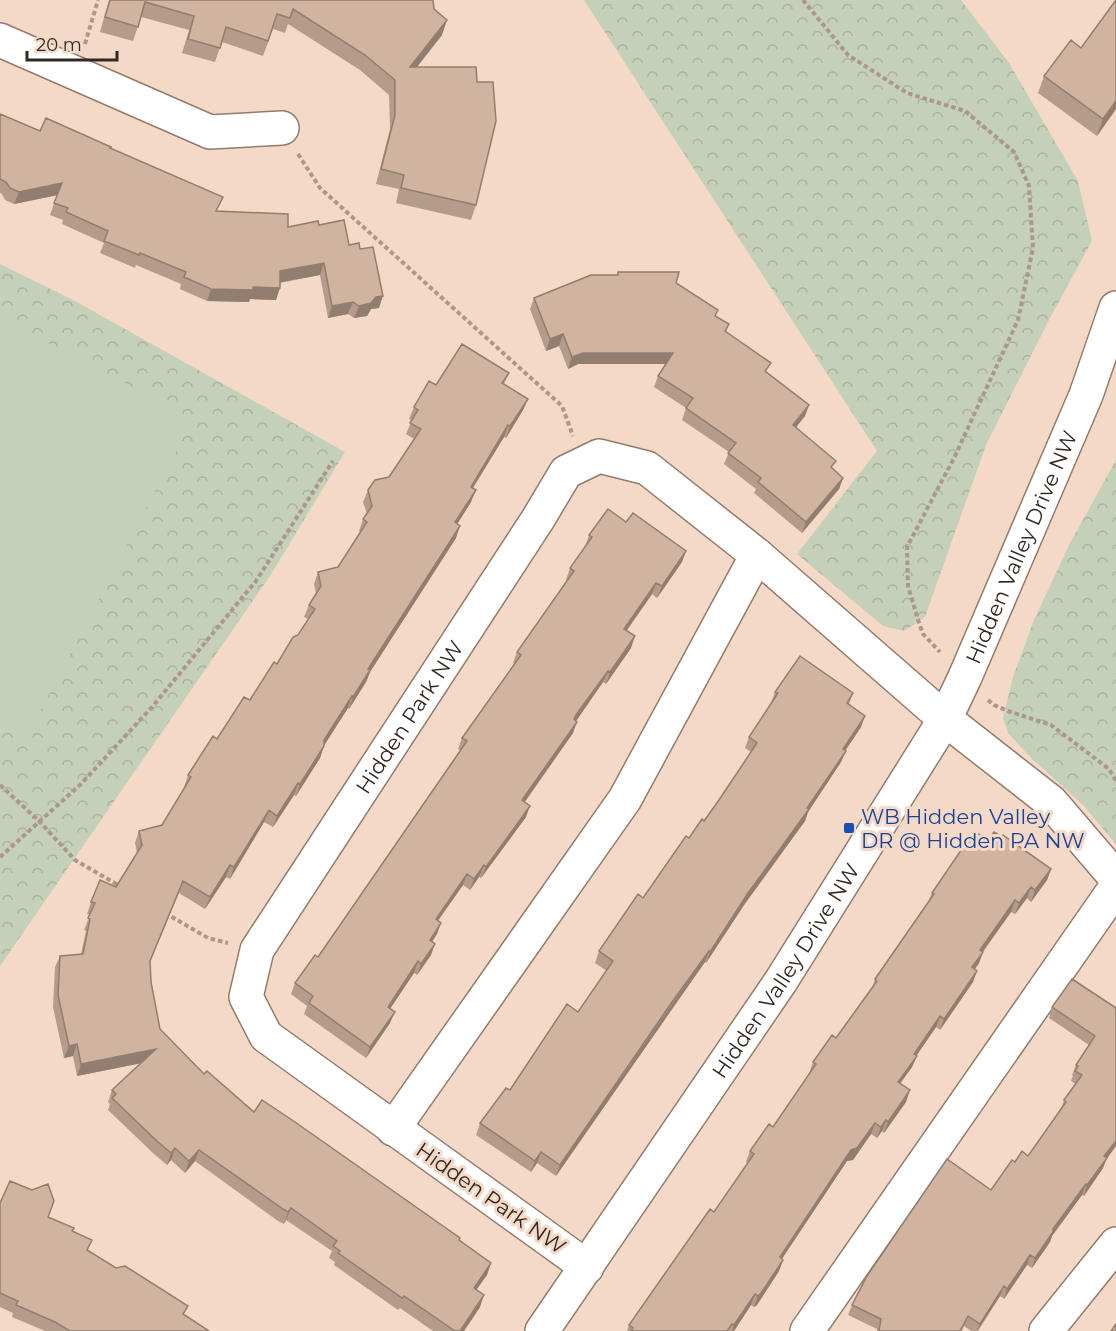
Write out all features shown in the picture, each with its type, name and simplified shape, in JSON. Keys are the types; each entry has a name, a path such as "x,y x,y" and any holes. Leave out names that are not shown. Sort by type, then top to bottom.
{"street":[{"path":"0,40 210,132 282,128"},
{"name":"Hidden Valley Drive NW","path":"542,1331 781,981 945,719 965,678 1086,395 1116,308"},
{"name":"Hidden Valley Drive NW","path":"1086,395 1116,359"},
{"name":"Hidden Park NW","path":"587,1267 266,1036 246,997 257,950 538,519 566,472 599,456 647,468 757,555 945,719 1051,802 1116,878"},
{"path":"393,1129 625,799 757,555"},
{"path":"807,1331 1116,887"},
{"path":"1046,1331 1114,1251"}],"path":[{"path":"76,73 98,0"},
{"path":"803,0 848,56 907,93 965,111 1014,152 1029,186 1034,248 1018,320 954,458 907,547 908,586 923,634 965,678 994,705 1052,725 1109,769 1116,781"},
{"path":"282,128 320,188 562,406 583,464"},
{"path":"0,857 80,784 152,707 256,581 333,461"},
{"path":"0,785 37,819 75,860 126,890"},
{"path":"157,908 208,939 257,950"}],"green space":[{"path":"584,0 961,0 1009,63 1078,181 1092,241 986,445 925,617 904,631 883,626 797,554 877,451"},
{"path":"0,264 75,301 345,452 270,576 0,966"},
{"path":"0,318 193,419 25,740 0,726"},
{"path":"1116,460 1116,844 1083,805 1031,758 1008,733 1003,718 1013,677 1034,620 1069,545"}],"building":[{"path":"110,0 433,0 434,9 447,20 410,67 476,67 477,82 493,82 496,121 476,205 401,188 404,175 381,169 395,115 395,80 365,55 293,9 290,18 277,14 268,41 226,27 220,48 188,39 194,16 145,2 138,27 105,17"},
{"path":"1116,0 1116,101 1103,119 1044,76 1071,40 1081,48"},
{"path":"0,114 40,131 46,118 223,197 216,211 288,214 288,227 318,221 319,225 344,220 349,245 359,243 360,249 373,247 383,296 376,297 371,303 359,306 353,302 332,306 324,263 280,271 280,288 211,289 184,277 186,272 104,241 108,231 66,212 68,208 54,203 62,183 19,192 0,179"},
{"path":"618,272 679,272 676,283 718,310 715,316 729,324 725,331 771,363 765,371 809,405 793,425 836,461 831,467 843,478 806,522 758,482 761,478 728,453 736,443 686,408 693,398 658,376 673,353 583,353 572,357 563,334 550,339 534,298 591,275 618,275"},
{"path":"462,344 509,373 502,383 528,399 510,426 508,425 471,487 476,490 455,522 460,526 368,669 370,670 324,740 324,746 300,784 298,783 277,816 269,810 234,867 230,865 210,897 183,881 150,961 151,982 160,1029 204,1074 207,1071 254,1112 262,1100 460,1238 459,1240 491,1263 474,1288 484,1295 460,1331 455,1331 404,1296 402,1298 338,1253 340,1251 333,1246 337,1241 291,1208 288,1212 283,1209 199,1150 189,1161 175,1148 171,1153 158,1142 112,1098 116,1094 112,1090 156,1049 81,1064 77,1044 69,1046 58,995 60,956 83,954 90,919 88,918 95,903 91,902 100,880 116,887 142,845 139,831 162,825 191,777 188,775 213,736 217,739 244,697 250,700 274,662 277,664 293,637 298,635 315,609 309,605 321,586 318,572 338,567 367,522 363,519 372,506 368,490 375,480 389,477 421,429 410,423 418,410 414,407 429,381 436,385"},
{"path":"608,509 626,522 633,513 686,551 662,586 656,583 624,629 635,636 576,715 574,719 577,722 522,800 530,806 486,867 484,865 474,879 467,874 436,919 441,923 430,940 435,944 421,964 418,961 388,1007 395,1012 370,1047 309,1003 313,996 295,983 315,955 318,957 467,741 462,738 521,655 517,652 574,571 570,568 592,537 589,535"},
{"path":"800,656 853,693 847,703 865,716 843,749 846,751 807,808 809,809 748,893 710,952 672,1002 560,1165 541,1152 535,1161 480,1123 506,1088 510,1090 567,1004 578,1012 613,961 599,951 638,894 643,898 686,836 689,838 719,800 757,743 749,737 778,693 775,692"},
{"path":"974,831 988,840 994,832 1002,837 1003,835 1051,869 1035,890 1031,887 1019,903 1015,900 980,950 983,952 972,967 977,971 944,1019 940,1016 914,1054 917,1056 898,1082 910,1090 888,1122 886,1120 881,1127 875,1123 857,1148 851,1150 780,1257 783,1260 761,1293 758,1296 755,1294 734,1325 732,1324 727,1331 631,1331 633,1328 629,1325 710,1209 714,1212 754,1154 750,1151 769,1124 773,1127 816,1064 813,1062 832,1035 836,1038 877,981 875,979"},
{"path":"1072,979 1116,1008 1116,1141 1104,1156 1107,1158 1053,1229 1035,1258 1030,1255 1007,1289 1004,1286 980,1324 968,1316 960,1331 879,1331 881,1319 852,1305 867,1276 947,1159 991,1190 1012,1160 1015,1162 1022,1151 1028,1156 1082,1075 1075,1071 1078,1066 1076,1065 1095,1036 1052,1007"},
{"path":"10,1181 32,1190 48,1184 54,1201 48,1217 74,1228 72,1231 92,1240 87,1250 116,1268 125,1266 188,1306 183,1314 209,1331 70,1331 16,1305 18,1301 0,1293 0,1203"}],"place":[{"name":"WB Hidden Valley DR @ Hidden PA NW","path":"849,828"}]}
